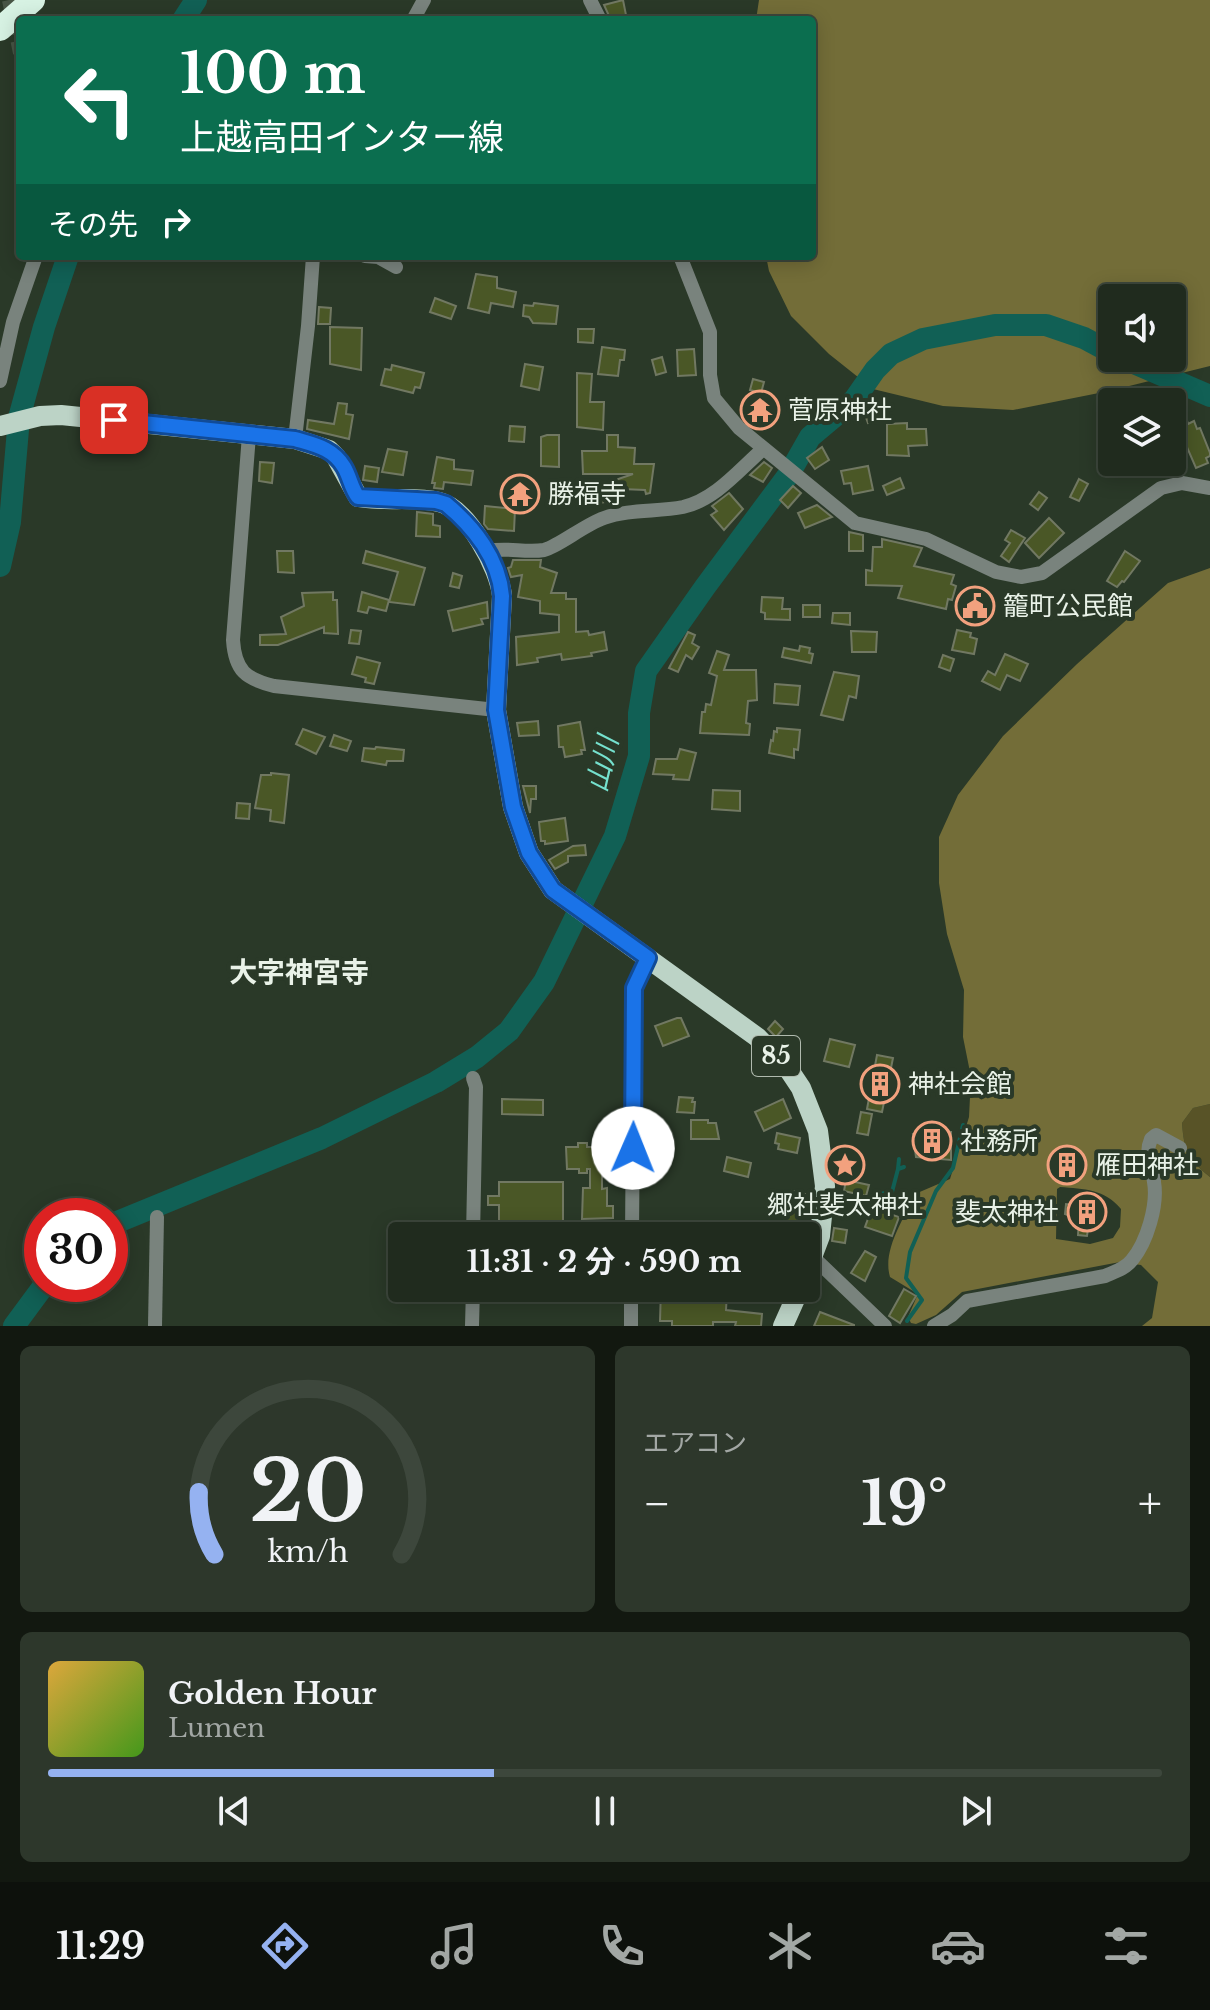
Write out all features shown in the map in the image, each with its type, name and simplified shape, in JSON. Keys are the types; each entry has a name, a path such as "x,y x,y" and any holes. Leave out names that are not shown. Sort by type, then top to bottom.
{"highway":[{"path":"0,29 33,0"}],"main road":[{"name":"85","path":"0,426 40,416 61,415 295,439 329,450 345,468 358,497 446,504 488,551 501,582 496,710 513,807 529,853 553,890 757,1037 789,1070 801,1088 818,1131 825,1186 820,1226"},
{"path":"783,1326 794,1302"}],"street":[{"path":"0,381 13,322 35,260"},
{"path":"295,439 313,260"},
{"path":"382,260 396,267"},
{"path":"682,260 710,332 710,375 714,398 739,428 855,523 926,539 996,572 1021,577 1042,573 1161,488 1182,483 1210,488"},
{"path":"249,435 233,640 234,657 243,672 254,681 274,686 496,710"},
{"path":"488,551 502,548 546,549 586,525 619,513 683,507 698,502 727,482 763,449"},
{"path":"632,1222 634,988 648,958"},
{"path":"473,1078 476,1087 473,1222"},
{"path":"934,1326 967,1301 1105,1276 1123,1268 1133,1260 1144,1238 1156,1197 1148,1160 1151,1139 1156,1135 1163,1137 1180,1148"},
{"path":"155,1326 157,1217"},
{"path":"820,1274 885,1326"},
{"path":"472,1326 473,1302"},
{"path":"631,1302 631,1326"}],"shaded area":[{"path":"759,0 1210,0 1210,366 1186,372 1186,284 1098,284 1098,372 1186,372 1121,388 1098,388 1098,393 1013,410 943,406 873,389 829,354 791,316 767,260 816,260 816,16 757,16"},
{"path":"1210,568 1210,1104 1193,1108 1182,1123 1188,1154 1210,1177 1210,1326 1142,1326 1152,1318 1158,1282 1141,1265 1120,1262 962,1292 936,1315 916,1324 911,1323 908,1317 918,1294 890,1277 891,1245 915,1194 950,1179 969,1117 971,1077 963,1037 964,990 947,934 939,883 939,837 958,795 1003,736 1077,664 1168,583","holes":["1057,1189 1101,1194 1115,1202 1121,1209 1120,1227 1113,1238 1090,1244 1056,1239"]},
{"path":"1210,1104 1210,1177 1188,1154 1182,1123 1193,1108"}],"building":[{"path":"623,0 626,16 609,16 604,5"},
{"path":"476,274 497,277 497,288 516,292 513,307 491,303 489,313 468,308"},
{"path":"435,298 456,306 451,319 430,312"},
{"path":"534,303 558,306 556,324 533,323 529,317 523,316 524,305 533,306"},
{"path":"319,307 331,308 330,324 318,324"},
{"path":"330,327 362,328 361,370 330,364"},
{"path":"578,329 594,329 593,343 578,342"},
{"path":"602,347 625,350 618,376 598,374"},
{"path":"694,349 696,375 678,376 677,350"},
{"path":"662,357 666,372 656,375 652,360"},
{"path":"525,364 543,367 539,390 521,386"},
{"path":"392,365 424,373 420,388 415,387 413,393 381,385 385,369 391,370"},
{"path":"577,373 592,374 590,402 604,402 603,430 577,427"},
{"path":"753,379 764,382 761,393 750,390"},
{"path":"338,403 347,404 346,414 353,415 349,439 307,429 308,420 334,424"},
{"path":"879,403 884,420 868,423 863,409"},
{"path":"1186,417 1188,424 1194,421 1197,429 1200,428 1210,453 1206,458 1208,463 1196,468 1186,445"},
{"path":"907,423 907,429 926,429 927,445 908,446 909,456 887,455 887,424"},
{"path":"510,426 525,427 524,442 509,441"},
{"path":"559,435 559,467 541,466 541,437"},
{"path":"607,435 618,435 618,447 635,448 634,464 654,464 650,493 622,489 623,498 582,507 577,493 633,474 583,474 582,451 607,451"},
{"path":"822,447 829,460 815,469 807,458"},
{"path":"388,449 407,452 403,475 382,472"},
{"path":"437,457 454,460 454,469 473,471 471,485 444,482 443,489 434,488 435,483 432,483"},
{"path":"260,462 274,463 272,483 259,481"},
{"path":"764,462 772,468 763,482 750,475"},
{"path":"365,466 379,468 377,482 363,480"},
{"path":"868,466 873,490 853,494 851,483 844,484 841,471"},
{"path":"900,478 904,488 887,495 883,486"},
{"path":"1079,479 1088,484 1079,501 1070,497"},
{"path":"793,486 801,493 788,508 780,500"},
{"path":"1039,492 1047,498 1038,510 1030,504"},
{"path":"729,493 743,509 724,530 711,515 717,511 712,506"},
{"path":"817,505 832,517 805,528 798,513"},
{"path":"485,506 515,509 514,531 488,529 484,524"},
{"path":"417,512 433,514 433,525 440,526 440,537 416,536"},
{"path":"1049,518 1064,533 1039,558 1025,543"},
{"path":"1011,530 1025,538 1009,562 1001,556 1010,543 1005,540"},
{"path":"849,532 863,535 863,551 849,551"},
{"path":"882,539 922,548 914,566 954,575 951,584 956,586 946,609 898,598 902,586 866,585 866,570 872,571 873,547 882,547"},
{"path":"277,551 293,551 294,573 278,572"},
{"path":"366,551 425,568 414,605 389,602 398,572 363,563"},
{"path":"1125,551 1140,561 1117,587 1107,581"},
{"path":"513,560 541,560 540,567 557,573 551,593 566,593 566,599 576,599 576,632 588,631 589,635 604,632 607,650 591,653 592,656 562,660 561,654 537,658 538,662 517,665 516,637 559,632 559,615 540,613 540,601 518,597 522,575 511,577 508,568"},
{"path":"453,573 462,576 459,588 450,586"},
{"path":"333,592 333,600 337,600 338,634 324,633 324,627 278,645 260,645 260,635 286,634 281,617 304,606 302,593"},
{"path":"362,592 389,600 386,611 369,607 367,613 358,611"},
{"path":"762,597 783,598 782,609 790,609 790,620 765,619 765,613 761,612"},
{"path":"487,602 488,618 481,619 483,624 453,631 448,611"},
{"path":"803,605 820,605 820,617 803,617"},
{"path":"833,613 850,613 850,625 832,623"},
{"path":"351,630 361,631 359,644 349,643"},
{"path":"957,630 971,633 970,637 977,639 974,654 952,650"},
{"path":"851,631 877,632 876,652 852,652"},
{"path":"688,632 695,635 692,643 699,647 692,659 686,655 678,672 669,668"},
{"path":"800,646 810,648 809,653 813,654 811,663 782,657 784,648 799,651"},
{"path":"717,651 729,655 724,670 756,670 757,700 748,701 746,723 750,724 749,735 700,733 702,712 705,712 706,704 711,705 717,676 709,673"},
{"path":"1005,654 1028,664 1020,681 1007,675 1000,690 982,681 988,671 995,675"},
{"path":"943,655 954,659 950,671 939,667"},
{"path":"357,657 380,663 374,684 352,674"},
{"path":"834,672 859,676 856,698 849,696 843,720 821,715"},
{"path":"775,684 800,686 798,705 774,703"},
{"path":"538,721 539,735 519,736 517,723"},
{"path":"580,722 585,750 581,750 582,754 565,757 563,747 559,747 558,726"},
{"path":"777,728 800,730 794,758 769,753"},
{"path":"303,729 325,737 316,754 296,744"},
{"path":"334,735 351,741 347,751 330,746"},
{"path":"364,748 404,750 403,761 387,761 386,765 362,761"},
{"path":"680,749 696,753 689,780 673,779 674,775 653,774 656,759 677,759"},
{"path":"261,775 289,775 284,823 270,821 271,810 255,808"},
{"path":"523,786 536,786 536,799 531,799 530,813"},
{"path":"713,790 740,791 740,811 712,809"},
{"path":"237,803 250,804 249,819 236,818"},
{"path":"565,818 568,841 545,844 541,841 539,822"},
{"path":"585,845 586,855 568,856 568,862 555,869 549,860 573,846"},
{"path":"681,1018 689,1036 663,1046 655,1026"},
{"path":"775,1021 783,1029 776,1037 768,1029"},
{"path":"830,1039 855,1045 849,1067 824,1061"},
{"name":"神社会館","path":"877,1055 893,1058 882,1112 867,1109"},
{"path":"679,1097 693,1098 694,1113 677,1112"},
{"path":"502,1099 543,1100 543,1115 502,1114"},
{"path":"783,1099 791,1118 764,1131 755,1112"},
{"path":"861,1112 872,1114 868,1135 857,1133"},
{"path":"691,1120 716,1123 719,1139 691,1139"},
{"path":"612,1124 623,1124 623,1136 612,1136"},
{"name":"社務所","path":"923,1131 951,1132 951,1160 916,1157 913,1134 923,1135"},
{"path":"777,1133 800,1138 797,1153 778,1149 779,1144 775,1143"},
{"path":"578,1143 587,1143 587,1147 608,1147 607,1169 602,1169 602,1189 607,1188 607,1206 613,1206 613,1218 582,1219 583,1188 590,1188 590,1169 587,1173 579,1173 579,1169 567,1169 566,1147 578,1147"},
{"path":"727,1157 751,1163 748,1177 724,1171"},
{"path":"846,1180 869,1185 866,1196 844,1191"},
{"path":"499,1182 563,1182 563,1222 499,1222 499,1205 488,1205 488,1196 499,1196"},
{"path":"792,1191 805,1194 798,1222 784,1222"},
{"name":"斐太神社","path":"1074,1202 1091,1203 1091,1206 1102,1208 1101,1217 1090,1216 1087,1236 1078,1235 1079,1219 1065,1214 1066,1204 1074,1205"},
{"path":"872,1208 899,1217 892,1236 865,1227"},
{"path":"834,1228 847,1230 845,1243 832,1241"},
{"path":"865,1251 876,1257 865,1281 851,1273"},
{"path":"904,1289 916,1296 900,1323 889,1316"},
{"path":"661,1302 726,1302 726,1310 762,1314 761,1326 713,1322 713,1326 672,1326 672,1321 660,1321"},
{"path":"820,1312 854,1325 854,1326 814,1326"}],"waterway":[{"path":"186,16 196,0"},
{"path":"0,566 10,522 19,418 67,260"},
{"name":"山川","path":"128,1218 322,1138 436,1082 477,1057 509,1031 544,982 615,836 639,756 639,713 646,671 789,474 810,437 854,400 875,370 891,354 923,339 995,325 1046,325 1098,346"},
{"name":"山川","path":"1154,372 1210,396"},
{"path":"907,1321 922,1300 906,1278 910,1252 936,1191 953,1168 963,1125"},
{"path":"898,1169 899,1159"},
{"path":"879,1194 892,1192 898,1169 904,1167"},
{"name":"山川","path":"14,1326 32,1302"}],"tunnel":[{"path":"9,0 16,34"}],"place":[{"name":"菅原神社","path":"760,410"},
{"name":"勝福寺","path":"520,494"},
{"name":"籠町公民館","path":"975,606"},
{"name":"神社会館","path":"880,1084"},
{"name":"社務所","path":"932,1141"},
{"name":"郷社斐太神社","path":"845,1165"},
{"name":"雁田神社","path":"1067,1165"},
{"name":"斐太神社","path":"1087,1212"}],"district":[{"name":"大字神宮寺","path":"299,972"}],"route":[{"path":"114,420 295,439 315,445 329,450 336,457 345,468 358,497 446,504 488,551 501,582 502,596 496,710 513,807 529,853 553,890 648,958 634,988 633,1148"}]}
